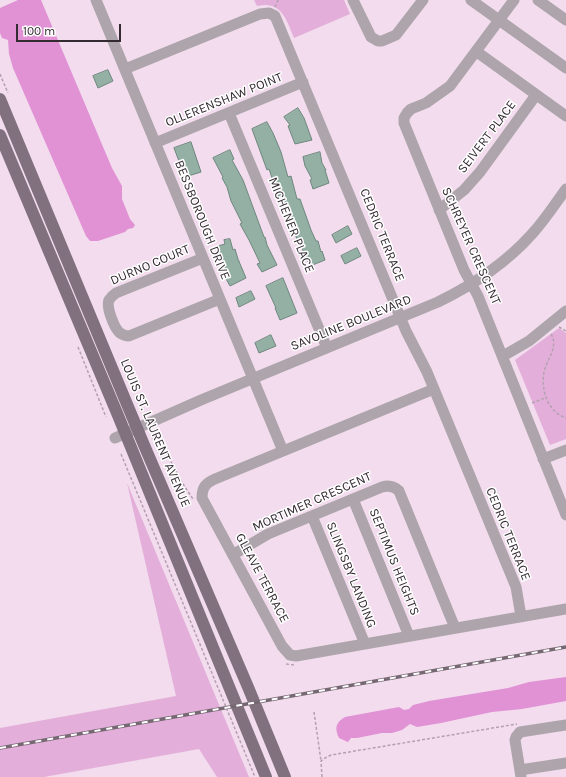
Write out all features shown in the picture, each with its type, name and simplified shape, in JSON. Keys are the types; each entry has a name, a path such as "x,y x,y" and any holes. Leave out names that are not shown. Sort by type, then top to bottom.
{"main road":[{"name":"LOUIS ST. LAURENT AVENUE","path":"0,99 137,429 285,777"},
{"path":"0,135 120,436 242,733 266,777"}],"street":[{"name":"BESSBOROUGH DRIVE","path":"96,0 283,451"},
{"path":"353,0 371,37 382,42 396,35 423,0"},
{"path":"471,0 566,68"},
{"name":"SCHREYER CRESCENT","path":"514,0 477,52 450,86 426,103 411,109 407,113 404,118 405,128 464,270 472,284 503,356 566,515"},
{"path":"538,0 566,20"},
{"name":"CEDRIC TERRACE","path":"125,69 260,14 266,12 273,14 277,18 401,318 434,389 516,587 521,616"},
{"path":"477,52 566,116"},
{"name":"OLLERENSHAW POINT","path":"156,143 304,82"},
{"name":"SEIVERT PLACE","path":"439,210 464,190 480,172 536,95"},
{"name":"MICHENER PLACE","path":"229,112 327,348"},
{"name":"SAVOLINE BOULEVARD","path":"120,436 253,378 401,318 438,302 472,284 503,262 523,244 539,226 566,189"},
{"name":"DURNO COURT","path":"203,258 112,296 108,301 108,306 116,329 120,333 129,336 220,299"},
{"path":"503,356 529,341 566,311"},
{"name":"GLEAVE TERRACE","path":"434,389 209,481 204,486 202,498 234,554 282,646 290,655 296,656 566,609"},
{"path":"543,459 566,450"},
{"name":"MORTIMER CRESCENT","path":"234,554 268,534 388,485 394,487 399,491 455,628"},
{"name":"SEPTIMUS HEIGHTS","path":"353,499 409,636"},
{"name":"SLINGSBY LANDING","path":"312,516 365,644"},
{"path":"566,725 520,732 515,740 521,774 566,763"}],"path":[{"path":"275,7 278,0"},
{"path":"559,327 566,332"},
{"path":"551,334 554,343 544,372 546,398 555,411 566,418"},
{"path":"532,403 546,398"},
{"path":"152,439 157,436 183,484 196,503"},
{"path":"121,454 225,691 242,733 255,777"},
{"path":"284,662 292,666 299,664"},
{"path":"314,712 322,777"},
{"path":"321,761 331,755 519,723"}],"shaded area":[{"path":"18,0 41,0 112,168 122,186 122,199 130,219 135,225 133,228 128,229 125,232 98,241 90,241 86,236 13,68 9,54 8,40 2,38 0,33 0,8"},
{"path":"254,0 344,0 350,14 294,38 286,18 282,13 272,6 257,6"},
{"path":"559,328 566,333 566,439 550,445 515,360"},
{"path":"127,483 249,777 217,777 199,749 44,777 0,777 0,728 176,696"},
{"path":"566,677 566,701 522,709 492,712 417,727 410,724 402,730 392,733 382,733 351,738 348,742 339,738 336,728 338,723 345,717 399,707 404,710 409,709 413,705 429,701 508,688 529,682"}],"building":[{"path":"108,70 113,81 98,88 93,76"},
{"path":"298,108 304,118 312,140 295,144 288,126 290,125 284,117"},
{"path":"267,122 281,152 288,177 291,176 297,199 300,199 311,230 316,241 318,241 325,260 310,266 285,211 282,200 280,201 269,169 267,170 252,129"},
{"path":"191,142 201,172 185,177 174,148"},
{"path":"230,150 234,159 232,160 243,180 267,245 277,265 262,272 257,264 260,263 240,224 242,223 231,201 227,187 222,178 223,177 213,158"},
{"path":"320,152 329,183 313,189 310,180 312,179 305,166 303,157"},
{"path":"348,226 352,234 336,243 332,235"},
{"path":"230,239 233,250 235,249 246,278 230,286 225,277 227,277 221,263 218,246 225,244 224,240"},
{"path":"357,248 361,256 345,264 341,256"},
{"path":"283,278 297,313 280,320 266,286"},
{"path":"251,291 255,299 239,307 236,298"},
{"path":"271,335 276,346 259,353 255,343"}],"railway":[{"path":"0,748 566,647"}]}
